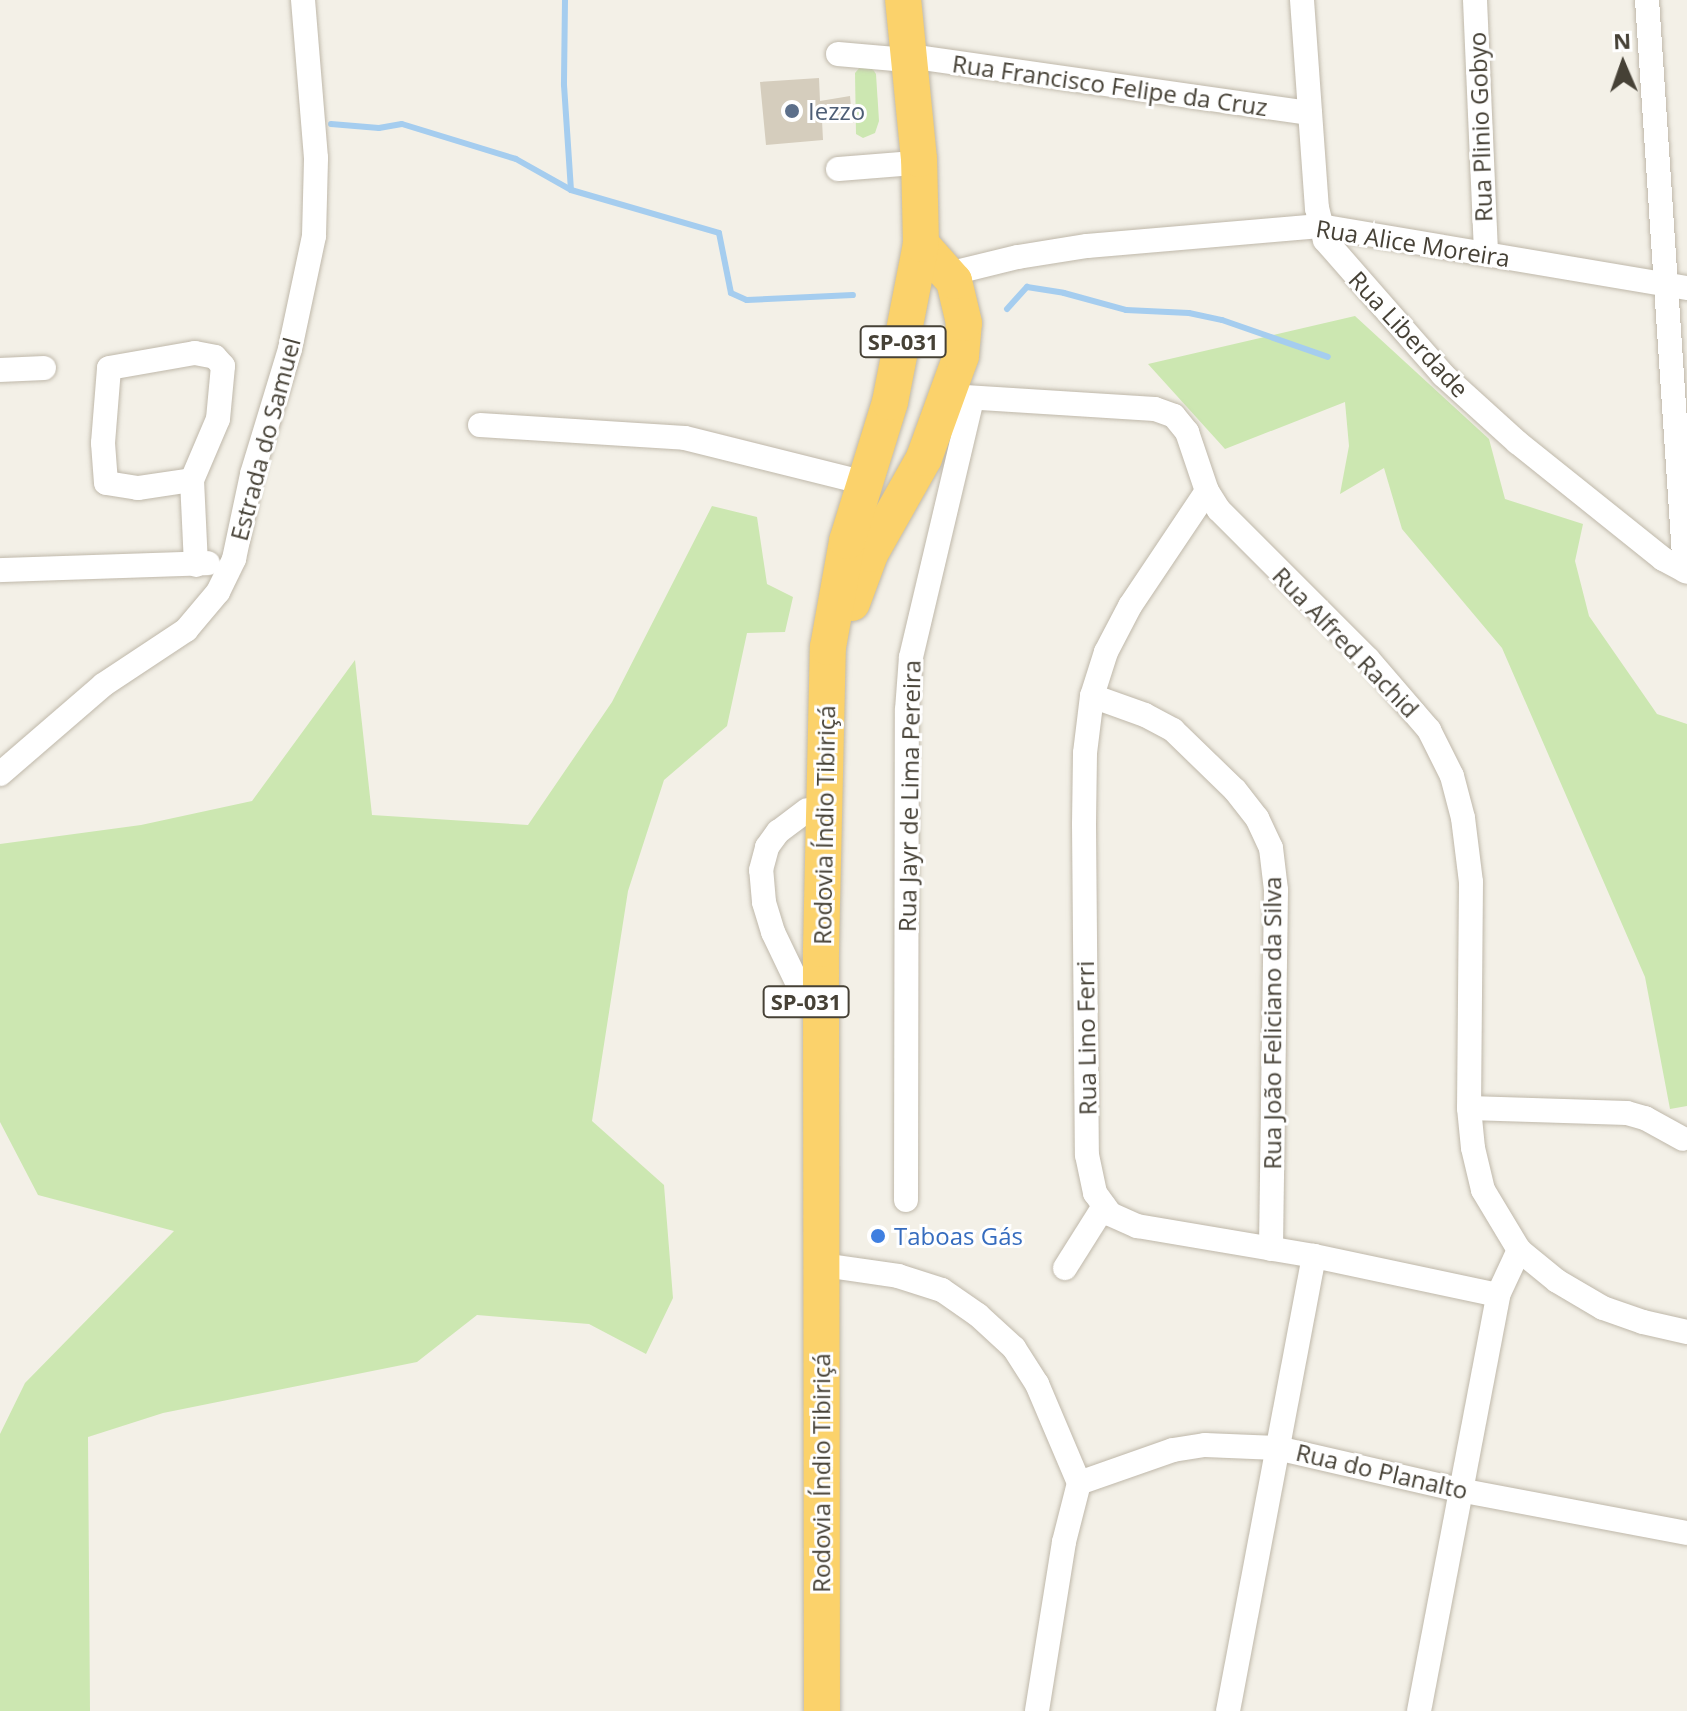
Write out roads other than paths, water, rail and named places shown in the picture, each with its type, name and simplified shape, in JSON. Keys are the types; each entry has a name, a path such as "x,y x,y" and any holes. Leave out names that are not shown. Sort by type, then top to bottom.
{"highway":[{"name":"Rodovia Índio Tibiriçá","path":"822,1711 819,1436 823,1265 821,949 827,676 834,600 890,402 921,244 919,159 902,58 888,0"},
{"name":"Rodovia Índio Tibiriçá","path":"804,1711 799,1579 811,680 819,611 896,258 902,164 903,0"},
{"path":"827,676 870,554 960,397 964,323 960,300 948,274 921,244"}],"street":[{"name":"Estrada do Samuel","path":"0,774 103,685 186,630 218,592 234,559 252,474 290,349 314,236 316,158 303,0"},
{"name":"Rua Liberdade","path":"1302,0 1320,226 1325,240 1443,375 1517,442 1663,559 1686,572"},
{"name":"Rua Plinio Gobyo","path":"1475,0 1486,254"},
{"path":"1647,0 1675,286 1686,572"},
{"name":"Rua Francisco Felipe da Cruz","path":"838,54 902,58 1310,113"},
{"path":"838,169 902,164"},
{"name":"Rua Alice Moreira","path":"948,274 1018,257 1087,246 1320,226 1675,286"},
{"path":"192,480 138,488 106,483 103,443 109,368 195,353 219,359 223,366 218,419 192,480 196,565"},
{"path":"0,370 44,368"},
{"name":"Rua Alfred Rachid","path":"960,397 1155,409 1174,416 1187,432 1207,491 1240,535 1368,659 1429,730 1452,776 1463,818 1471,882 1469,1108 1473,1148 1483,1190 1519,1250 1557,1281 1603,1308 1643,1322 1687,1332"},
{"name":"Rua Jayr de Lima Pereira","path":"906,1200 907,710 911,657 960,397"},
{"path":"480,425 685,438 850,479"},
{"name":"Rua Lino Ferri","path":"1104,1206 1095,1193 1087,1155 1084,781 1092,696 1106,652 1130,606 1207,491"},
{"path":"0,570 196,565 234,559"},
{"name":"Rua João Feliciano da Silva","path":"1092,696 1145,715 1173,730 1235,790 1257,818 1271,848 1276,890 1271,1249"},
{"path":"1469,1108 1627,1113 1645,1118 1683,1139"},
{"path":"1065,1268 1104,1206 1110,1214 1137,1226 1314,1256 1498,1295"},
{"path":"1419,1711 1498,1295 1519,1250"},
{"path":"1228,1711 1314,1256"},
{"path":"823,1265 922,1281 978,1315 1014,1348 1037,1384 1079,1483 1064,1542 1037,1711"},
{"name":"Rua do Planalto","path":"1079,1483 1173,1450 1205,1445 1277,1448 1459,1490 1687,1533"}],"waterway":[{"path":"565,0 564,85 571,190"},
{"path":"331,124 379,128 402,124 516,159 571,190 719,233 731,293 747,300 853,295"},
{"path":"1007,309 1027,287 1064,293 1126,310 1189,313 1222,320 1328,357"}],"place":[{"name":"Iezzo","path":"792,111"},
{"name":"Taboas Gás","path":"878,1236"}]}
